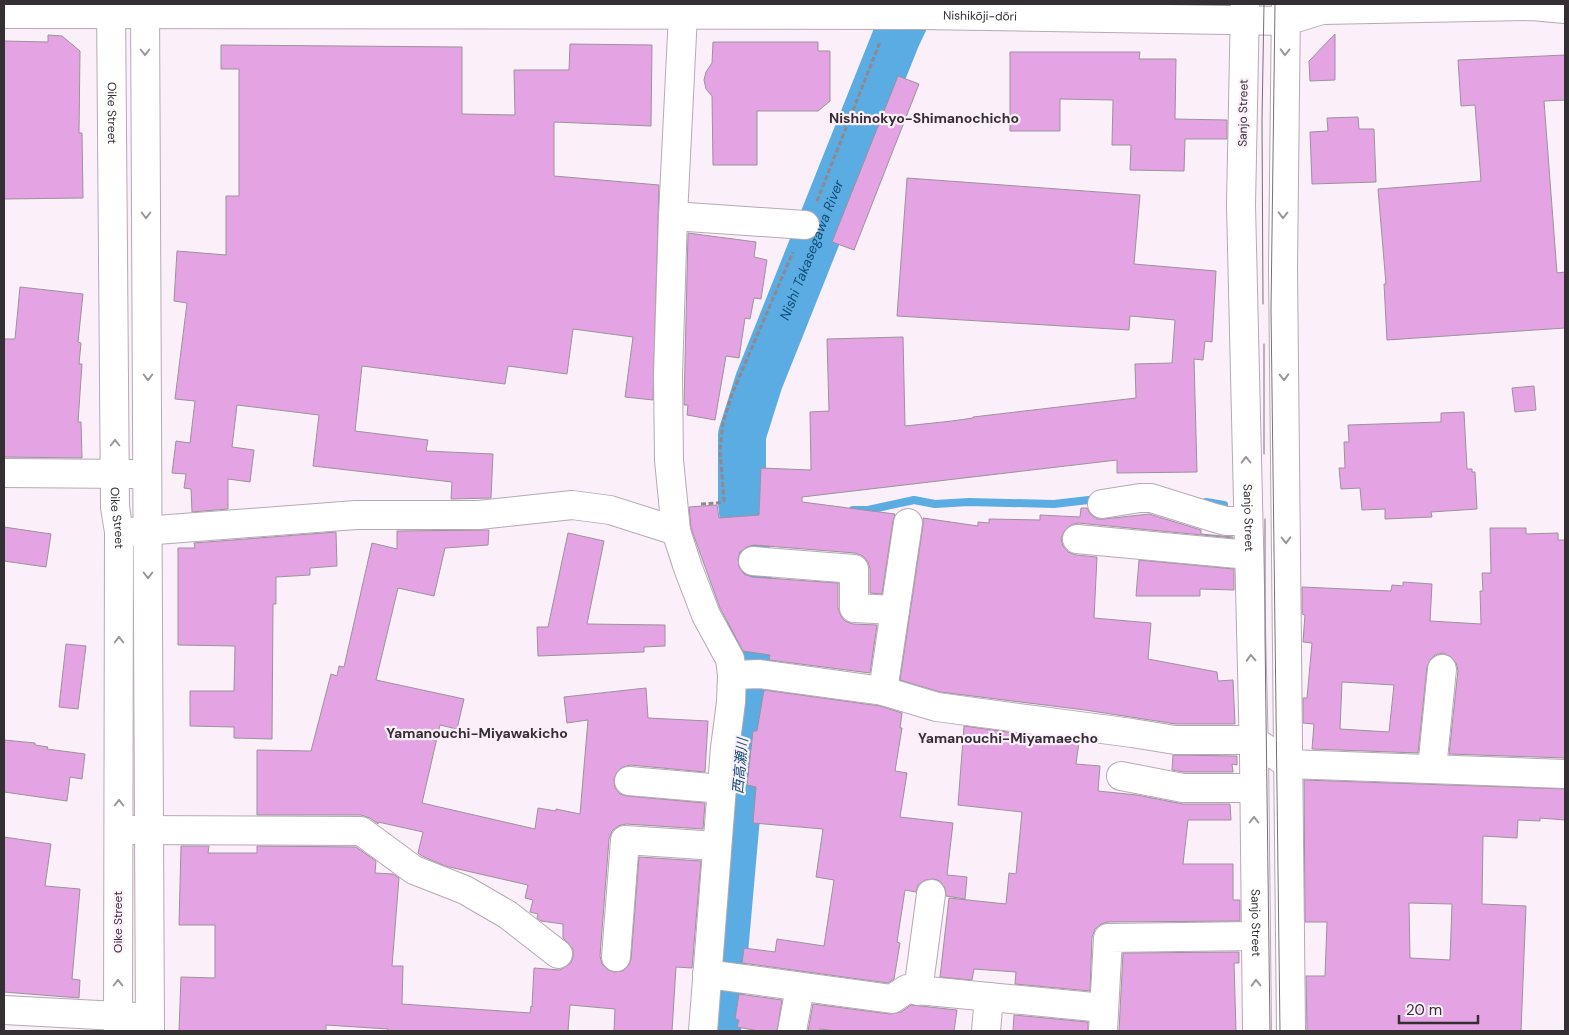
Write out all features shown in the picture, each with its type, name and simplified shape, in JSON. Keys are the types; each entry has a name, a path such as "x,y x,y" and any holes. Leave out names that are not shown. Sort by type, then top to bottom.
{"street":[{"name":"Nishikōji-dōri","path":"4,14 144,9 683,14 885,27 919,15 1286,12 1532,6 1565,9"},
{"name":"Oike Street","path":"111,9 115,507 119,532 118,1024"},
{"path":"4,1010 118,1024 150,1024 144,9"},
{"name":"Sanjo Street","path":"1245,12 1241,205 1254,740 1257,1031"},
{"path":"1286,12 1283,268 1291,1031"},
{"path":"683,14 674,216 668,425 669,460 675,519 688,568 706,615 730,659 744,675 883,691 937,707 1175,740 1254,740 1288,764 1565,774"},
{"path":"674,216 805,225"},
{"path":"4,473 148,474"},
{"path":"1102,504 1151,498 1215,518 1248,521"},
{"path":"119,532 356,516 479,515 572,505 675,519"},
{"path":"883,691 908,523"},
{"path":"1077,539 1249,555"},
{"path":"753,562 854,569 854,608 895,610"},
{"path":"1432,769 1442,669"},
{"path":"703,1031 717,846 731,702 744,675"},
{"path":"1121,776 1183,788 1254,788"},
{"path":"630,781 722,789"},
{"path":"118,830 361,831 414,870 464,890 508,915 558,954"},
{"path":"616,957 625,840 717,846"},
{"path":"918,991 931,894"},
{"path":"707,974 892,999 907,990 989,997 1104,1020 1108,938 1255,936"},
{"path":"792,1031 800,986"},
{"path":"986,1031 989,997"}],"path":[{"path":"817,201 885,27"},
{"path":"675,519 724,501 720,450 723,423 732,394 805,225"}],"building":[{"path":"1335,34 1335,80 1310,81 1309,61"},
{"path":"48,35 62,36 80,51 79,133 82,133 83,198 4,199 4,41 48,42"},
{"path":"713,42 818,42 818,51 830,51 830,101 818,111 757,111 757,165 713,165 712,96 706,89 704,80 706,72 712,63"},
{"path":"570,44 652,45 651,126 554,122 554,176 659,185 653,400 625,397 633,337 573,329 567,374 508,366 505,384 362,366 355,431 428,440 426,451 493,454 491,498 451,499 452,482 313,466 319,415 237,405 232,447 254,450 250,482 228,479 228,509 192,512 191,489 184,488 186,474 172,473 176,441 190,443 195,401 175,399 187,303 174,301 177,251 226,255 226,196 239,196 239,69 221,69 221,45 462,47 462,114 515,115 514,70 569,70"},
{"path":"1010,52 1140,52 1139,59 1176,59 1175,119 1227,120 1227,139 1185,139 1184,171 1130,170 1131,145 1112,145 1113,100 1060,99 1060,131 1010,131"},
{"path":"1565,55 1565,100 1544,101 1557,273 1565,272 1565,328 1387,340 1384,284 1386,284 1378,189 1481,181 1475,105 1461,106 1458,60"},
{"path":"898,76 919,84 854,250 832,242"},
{"path":"1358,117 1359,129 1374,129 1376,182 1312,184 1310,132 1328,131 1327,118"},
{"path":"907,178 1140,195 1134,264 1216,271 1212,342 1205,341 1203,360 1194,359 1197,472 1117,473 1117,460 802,497 802,502 895,514 882,594 870,593 870,569 868,562 863,556 855,553 754,545 740,552 738,559 739,567 744,574 752,577 838,583 838,608 845,621 853,624 877,625 870,673 769,660 770,655 743,651 720,608 691,528 689,507 717,505 719,518 759,515 761,468 811,470 810,412 829,411 827,339 903,337 905,426 1136,398 1135,364 1172,363 1175,320 1130,316 1129,330 897,316"},
{"path":"688,233 756,242 754,257 767,260 761,299 754,298 750,319 745,318 739,358 726,356 715,420 687,415 688,405 684,405"},
{"path":"20,287 83,294 78,342 81,343 79,364 82,364 78,422 81,422 82,458 4,457 4,339 15,339"},
{"path":"1534,386 1536,410 1515,412 1512,388"},
{"path":"1464,412 1467,469 1472,469 1472,472 1475,472 1477,509 1431,512 1432,517 1385,519 1385,509 1362,510 1360,488 1341,489 1339,468 1345,468 1344,442 1349,442 1348,425 1441,422 1441,413"},
{"path":"1081,508 1087,508 1090,514 1097,519 1149,514 1201,530 1201,534 1233,537 1078,523 1071,525 1065,530 1061,538 1063,546 1068,552 1076,555 1097,557 1094,618 1151,623 1148,659 1217,672 1218,681 1233,680 1235,724 1176,724 1085,710 940,692 900,680 923,518 978,526 978,522 989,523 989,519 1040,520 1040,515 1080,517"},
{"path":"4,527 51,534 46,567 4,561"},
{"path":"1490,528 1526,528 1526,534 1558,533 1558,540 1565,540 1565,758 1449,754 1458,670 1456,663 1451,657 1443,653 1435,655 1427,667 1418,753 1312,749 1314,724 1303,723 1303,698 1307,698 1312,643 1303,642 1305,615 1302,614 1302,587 1391,591 1392,585 1403,586 1403,582 1432,584 1430,621 1481,624 1480,591 1483,591 1482,573 1491,573","holes":["1342,682 1394,685 1389,732 1340,729"]},
{"path":"489,530 488,545 445,548 434,596 398,588 376,680 464,699 457,729 440,725 422,803 535,829 538,808 556,811 556,809 580,814 588,720 567,723 564,697 646,688 648,718 708,721 705,772 630,765 623,767 617,772 614,779 615,788 620,794 627,796 705,803 703,829 626,824 618,826 612,831 609,839 600,956 602,964 608,970 614,972 623,971 629,965 631,959 639,857 701,861 692,968 676,967 672,1031 614,1031 615,1009 570,1005 568,1031 388,1031 388,1029 326,1025 326,1031 179,1031 181,977 215,978 215,925 179,925 181,846 209,846 208,853 257,853 257,846 356,847 376,861 375,873 393,874 399,878 392,966 403,966 402,1004 530,1013 534,968 560,970 571,963 573,949 563,938 563,924 541,921 537,918 538,914 530,912 533,900 525,898 528,885 445,866 422,856 418,853 423,832 378,822 378,824 370,818 361,815 257,815 257,750 311,751 331,674 337,676 339,666 344,667 372,543 397,549 397,531"},
{"path":"336,532 337,566 310,568 310,575 276,577 276,604 273,604 272,739 234,738 234,727 190,726 190,691 234,691 235,646 178,645 178,548 195,548 194,543"},
{"path":"568,533 604,541 587,624 665,625 665,646 644,647 644,652 538,656 537,627 548,627"},
{"path":"1139,560 1234,569 1234,590 1200,589 1200,596 1136,596"},
{"path":"66,644 86,646 78,709 59,707"},
{"path":"764,690 880,706 902,713 900,728 902,728 895,771 907,773 900,817 953,823 947,875 967,877 965,899 946,896 945,888 940,881 934,879 925,880 918,885 916,892 905,890 897,942 900,943 894,979 888,983 742,963 744,948 775,952 777,939 824,946 834,880 816,877 823,829 753,823 756,787 747,785 753,731 757,731"},
{"path":"964,726 1079,742 1076,764 1100,766 1098,791 1137,795 1183,804 1230,804 1231,820 1188,820 1183,864 1233,864 1233,900 1240,900 1240,921 1108,922 1101,924 1095,929 1092,937 1090,991 1015,984 1016,972 974,969 972,980 940,977 949,898 1006,904 1009,873 1016,874 1022,812 958,805"},
{"path":"4,740 35,743 35,745 48,747 47,749 85,754 82,779 70,777 67,801 4,792"},
{"path":"1173,755 1237,756 1237,765 1232,764 1233,772 1184,772 1172,770"},
{"path":"1304,780 1565,789 1565,820 1540,818 1540,821 1518,820 1517,838 1483,836 1482,904 1526,906 1521,1031 1307,1031 1306,976 1325,976 1327,922 1305,922","holes":["1409,903 1452,904 1450,960 1410,958"]},
{"path":"4,837 51,844 45,886 80,889 72,979 80,980 79,998 4,992"},
{"path":"1239,952 1239,963 1234,963 1236,1031 1119,1031 1123,953"},
{"path":"739,994 782,1000 777,1031 759,1031 737,1027 739,1020 735,1019"},
{"path":"813,1004 890,1014 901,1012 911,1005 957,1010 954,1031 835,1031 820,1029 819,1031 808,1031"},
{"path":"1014,1015 1088,1022 1088,1031 1013,1031"}],"waterway":[{"name":"西高瀬川","path":"717,1031 746,704 753,656 742,502 742,435 759,381 896,38 912,4"},
{"path":"853,510 868,510 914,500 935,504 969,502 1054,504 1097,499"},
{"path":"742,502 769,505"},
{"path":"1206,502 1224,505"}],"tram line":[{"path":"1263,304 1262,120 1264,4"},
{"path":"1275,4 1271,310 1280,1031"},
{"path":"1264,344 1264,454"},
{"path":"1265,519 1270,1031"}],"district":[{"name":"Nishinokyo-Shimanochicho","path":"924,118"},
{"name":"Yamanouchi-Miyawakicho","path":"477,733"},
{"name":"Yamanouchi-Miyamaecho","path":"1008,738"}],"water label":[{"name":"Nishi Takasegawa River","path":"812,250"}]}
